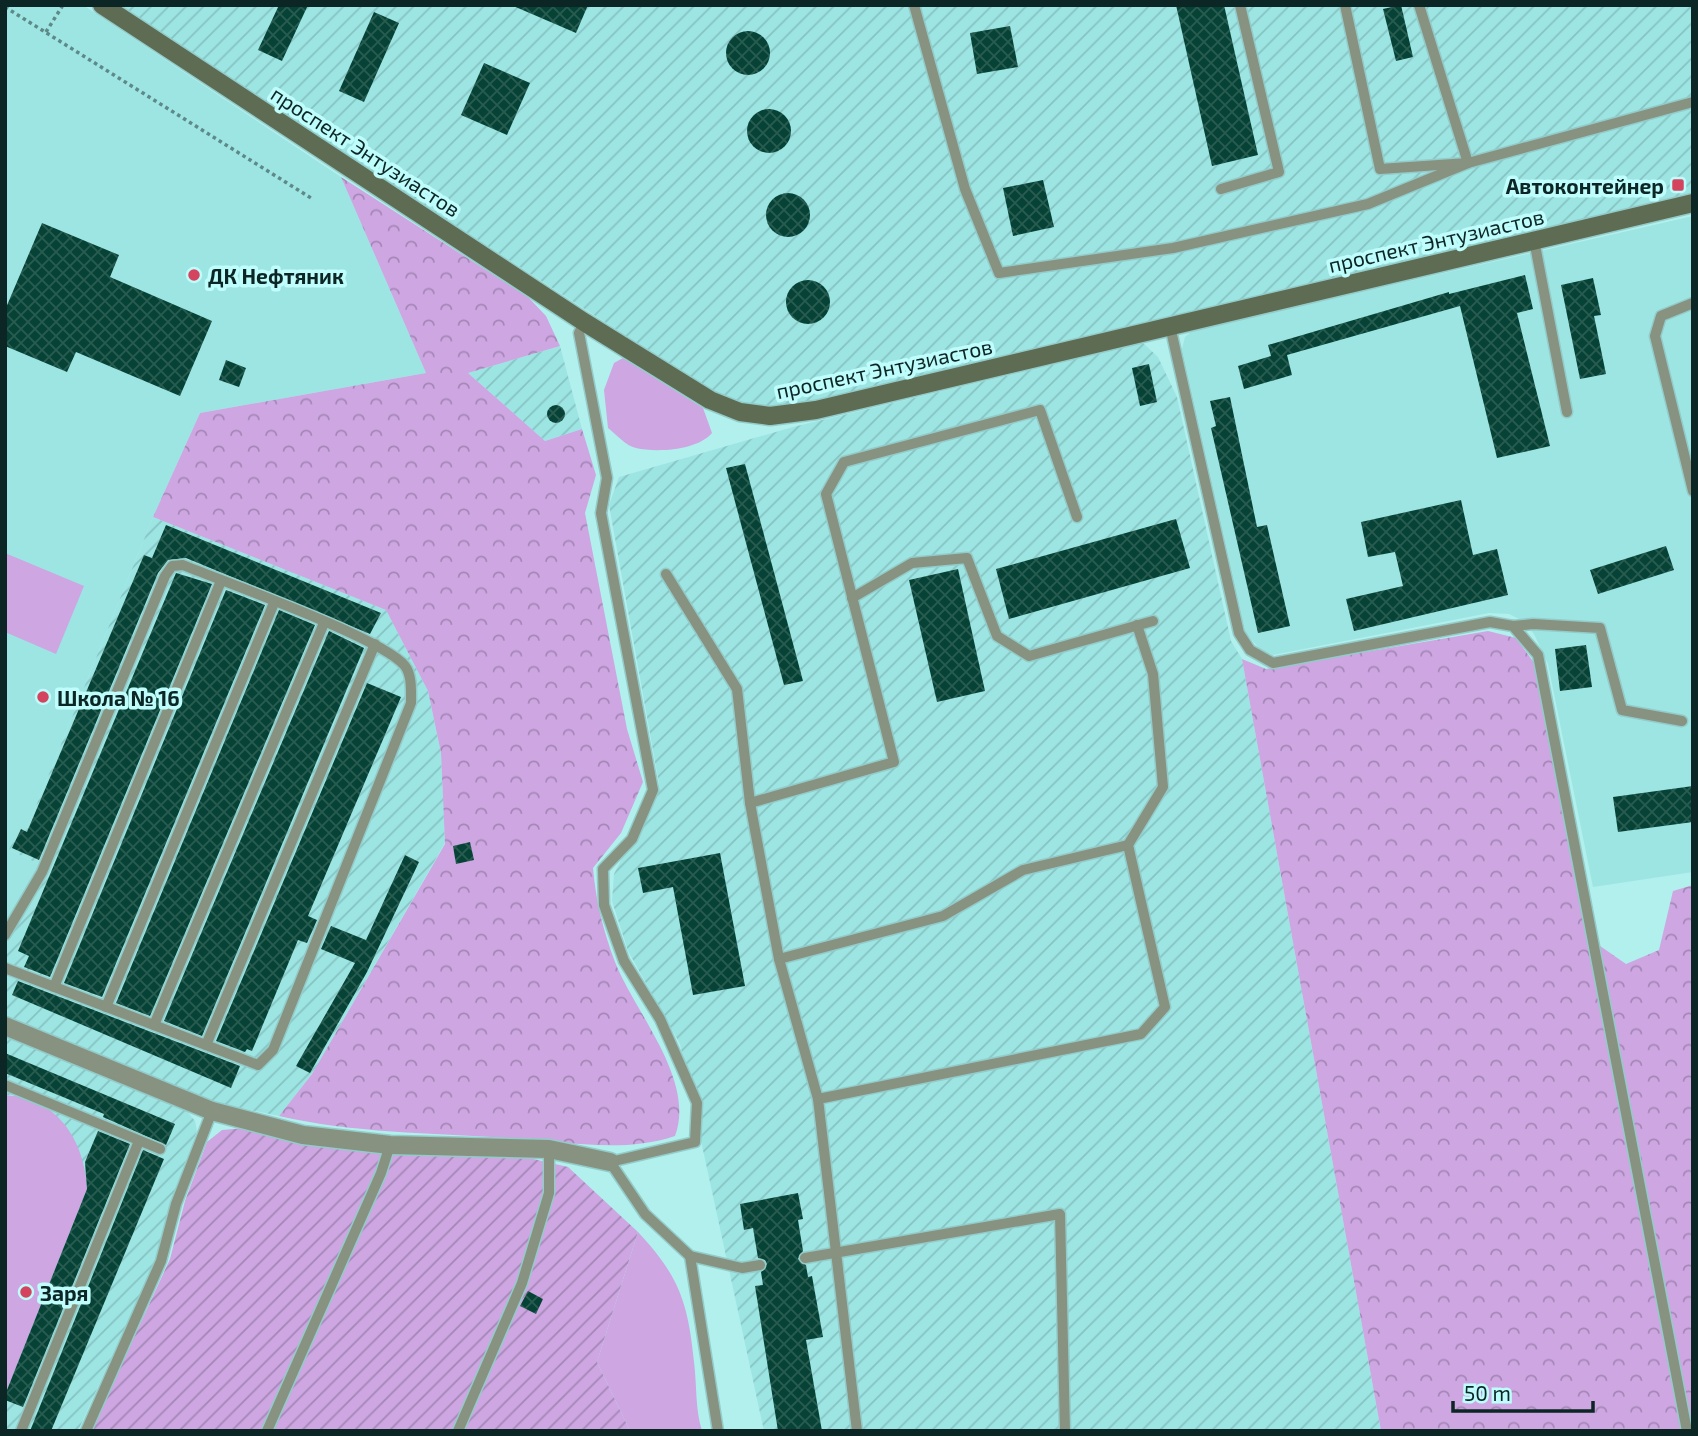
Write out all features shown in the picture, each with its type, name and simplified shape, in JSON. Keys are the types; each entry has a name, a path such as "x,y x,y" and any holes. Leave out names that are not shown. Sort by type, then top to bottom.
{"street":[{"name":"проспект Энтузиастов","path":"102,5 584,322 710,400 740,412 770,416 816,410 1693,203"},
{"path":"5,1026 212,1111 303,1135 390,1145 550,1149 610,1162"}],"lane":[{"path":"914,5 965,189 999,273 1173,248 1368,204 1468,163 1693,102"},
{"path":"1222,189 1279,172 1240,5"},
{"path":"1345,5 1380,169 1468,163"},
{"path":"1419,5 1468,163"},
{"path":"1534,240 1567,412"},
{"path":"1693,303 1661,316 1655,336 1693,491"},
{"path":"584,322 579,333 607,478 601,513 653,790 632,839 603,869 604,905 624,961 660,1019 697,1103 695,1142 610,1162 645,1214 690,1256 742,1268 760,1265"},
{"path":"1170,326 1239,633 1250,650 1273,663 1490,622 1513,626 1533,624 1600,628 1622,710 1682,721"},
{"path":"750,803 894,762 826,494 844,462 1040,410 1077,517"},
{"path":"852,598 912,563 967,558 997,636 1030,656 1153,621"},
{"path":"5,934 42,872 165,576 172,566 183,565 375,644 405,666 411,683 411,703 272,1050 258,1065 5,968"},
{"path":"666,574 737,689 750,803 779,959 818,1099 838,1254 856,1431"},
{"path":"54,987 221,581"},
{"path":"106,1007 274,603"},
{"path":"154,1025 324,623"},
{"path":"818,1099 1141,1034 1165,1007 1128,845 1163,787 1153,674 1137,625"},
{"path":"1513,626 1538,655 1687,1431"},
{"path":"206,1045 375,644"},
{"path":"779,959 943,916 1023,870 1128,845"},
{"path":"5,1084 160,1149"},
{"path":"86,1431 161,1261 176,1204 212,1111"},
{"path":"21,1431 139,1141"},
{"path":"267,1431 381,1173 390,1145"},
{"path":"458,1431 522,1283 549,1193 550,1149"},
{"path":"804,1258 1060,1214 1065,1431"},
{"path":"690,1256 718,1431"}],"path":[{"path":"46,32 63,5"},
{"path":"5,7 311,198"}],"shaded area":[{"name":"ДК Нефтяник","path":"5,5 83,5 341,177 426,373 200,413 153,517 27,828 9,850 39,864 5,941"},
{"path":"116,5 1693,5 1693,195 816,401 770,408 741,404 714,393"},
{"path":"1693,216 1693,872 1593,887 1548,664 1534,634 1523,621 1509,614 1489,613 1273,655 1260,649 1246,634 1182,349 1185,337 1192,331"},
{"path":"1143,343 1158,357 1177,397 1231,641 1242,659 1381,1431 764,1431 680,1044 628,951 612,901 614,874 659,784 609,505 619,477 793,427"},
{"path":"560,346 582,429 545,441 468,373"},
{"path":"153,517 386,610 428,691 441,753 445,843 312,1074 279,1116 221,1104 5,1016 5,941 39,864 9,850 20,826 27,828"},
{"path":"5,1036 186,1110 195,1121 197,1131 171,1200 156,1259 78,1431 5,1431 15,1095 5,1095"}],"green space":[{"path":"341,177 528,297 546,316 560,346 468,373 545,441 582,429 596,475 585,513 627,729 643,782 621,833 593,868 594,880 601,916 615,962 671,1070 679,1115 675,1136 634,1144 592,1145 364,1129 279,1116 312,1074 445,844 441,753 428,691 386,610 153,517 200,413 426,373"},
{"path":"623,358 703,408 712,433 706,439 687,447 666,450 636,448 621,440 608,428 604,390 614,363"},
{"path":"5,553 84,586 56,654 5,632"},
{"path":"1488,631 1516,638 1535,664 1590,939 1626,964 1659,950 1673,891 1693,885 1693,1431 1381,1431 1242,659 1266,669"},
{"name":"Заря","path":"5,1095 40,1104 65,1125 80,1154 87,1189 5,1395"},
{"path":"245,1128 299,1142 381,1154 529,1158 568,1167 638,1232 597,1362 630,1431 91,1431 170,1259 185,1201 207,1142 222,1130"},
{"path":"638,1232 663,1262 684,1306 692,1341 702,1431 630,1431 597,1362"}],"building":[{"path":"279,5 308,5 282,61 258,50"},
{"path":"511,5 588,5 576,33"},
{"path":"1176,5 1224,5 1258,155 1212,166"},
{"path":"1401,5 1413,57 1396,61 1383,9"},
{"path":"374,12 399,23 364,102 339,91"},
{"path":"1010,26 1018,67 977,74 970,33"},
{"path":"748,31 763,38 770,53 763,68 748,75 733,68 726,53 733,38"},
{"path":"484,63 530,83 507,135 461,115"},
{"path":"769,109 784,116 791,131 784,146 769,153 754,146 747,131 754,116"},
{"path":"1043,180 1054,227 1013,236 1003,188"},
{"path":"788,193 803,200 810,215 803,230 788,237 773,230 766,215 773,200"},
{"path":"42,223 119,255 110,277 212,321 180,396 76,352 67,372 5,346 5,310"},
{"path":"1525,275 1533,309 1517,313 1550,446 1497,458 1460,306 1287,355 1292,375 1244,389 1238,366 1271,356 1268,345 1449,292"},
{"path":"1593,278 1601,315 1594,316 1606,374 1580,379 1561,285"},
{"path":"808,280 823,287 830,302 823,317 808,324 793,317 786,302 793,287"},
{"path":"226,360 246,368 239,387 219,380"},
{"path":"1149,364 1157,402 1140,406 1132,368"},
{"path":"1230,397 1257,527 1267,525 1290,626 1258,633 1211,428 1216,426 1210,401"},
{"path":"556,405 562,408 565,414 562,420 556,423 550,420 547,414 550,408"},
{"path":"745,464 803,681 784,685 726,468"},
{"path":"1461,500 1473,555 1497,549 1508,595 1354,631 1346,599 1403,586 1395,552 1368,557 1361,522"},
{"path":"1176,519 1190,568 1009,619 996,569"},
{"path":"166,525 381,613 370,634 186,558 168,560 158,573 39,860 12,848 21,829 27,832 144,555 152,558"},
{"path":"1666,546 1674,570 1598,594 1590,570"},
{"path":"958,569 985,691 937,702 909,580"},
{"path":"176,573 212,584 50,977 24,967 29,956 18,951"},
{"path":"226,590 265,605 102,997 64,983"},
{"path":"279,610 315,625 150,1016 116,1003"},
{"path":"329,631 364,648 202,1036 164,1021"},
{"path":"1586,645 1592,687 1560,691 1555,649"},
{"path":"367,683 401,697 308,916 317,920 307,943 298,940 252,1051 247,1049 245,1052 216,1041"},
{"path":"1693,786 1693,822 1618,832 1613,797"},
{"path":"470,842 474,860 456,864 453,846"},
{"path":"720,853 745,986 693,995 673,887 643,893 638,868"},
{"path":"405,855 419,862 367,972 310,1073 296,1066 355,963 321,949 331,926 366,940"},
{"path":"18,981 240,1066 231,1088 12,995"},
{"path":"5,1053 175,1124 166,1145 103,1117 104,1114 5,1073"},
{"path":"98,1131 130,1144 23,1407 5,1400 5,1395 87,1189 85,1162"},
{"path":"143,1150 164,1159 51,1431 30,1431"},
{"path":"798,1193 803,1219 798,1220 803,1251 798,1259 806,1265 808,1277 812,1276 823,1337 806,1340 822,1431 778,1431 755,1286 763,1285 761,1272 767,1264 765,1260 758,1258 753,1228 744,1230 740,1204"},
{"path":"528,1291 543,1299 536,1314 520,1306"}],"place":[{"name":"Автоконтейнер","path":"1678,185"},
{"name":"ДК Нефтяник","path":"194,275"},
{"name":"Школа № 16","path":"43,697"},
{"name":"Заря","path":"26,1292"}]}
